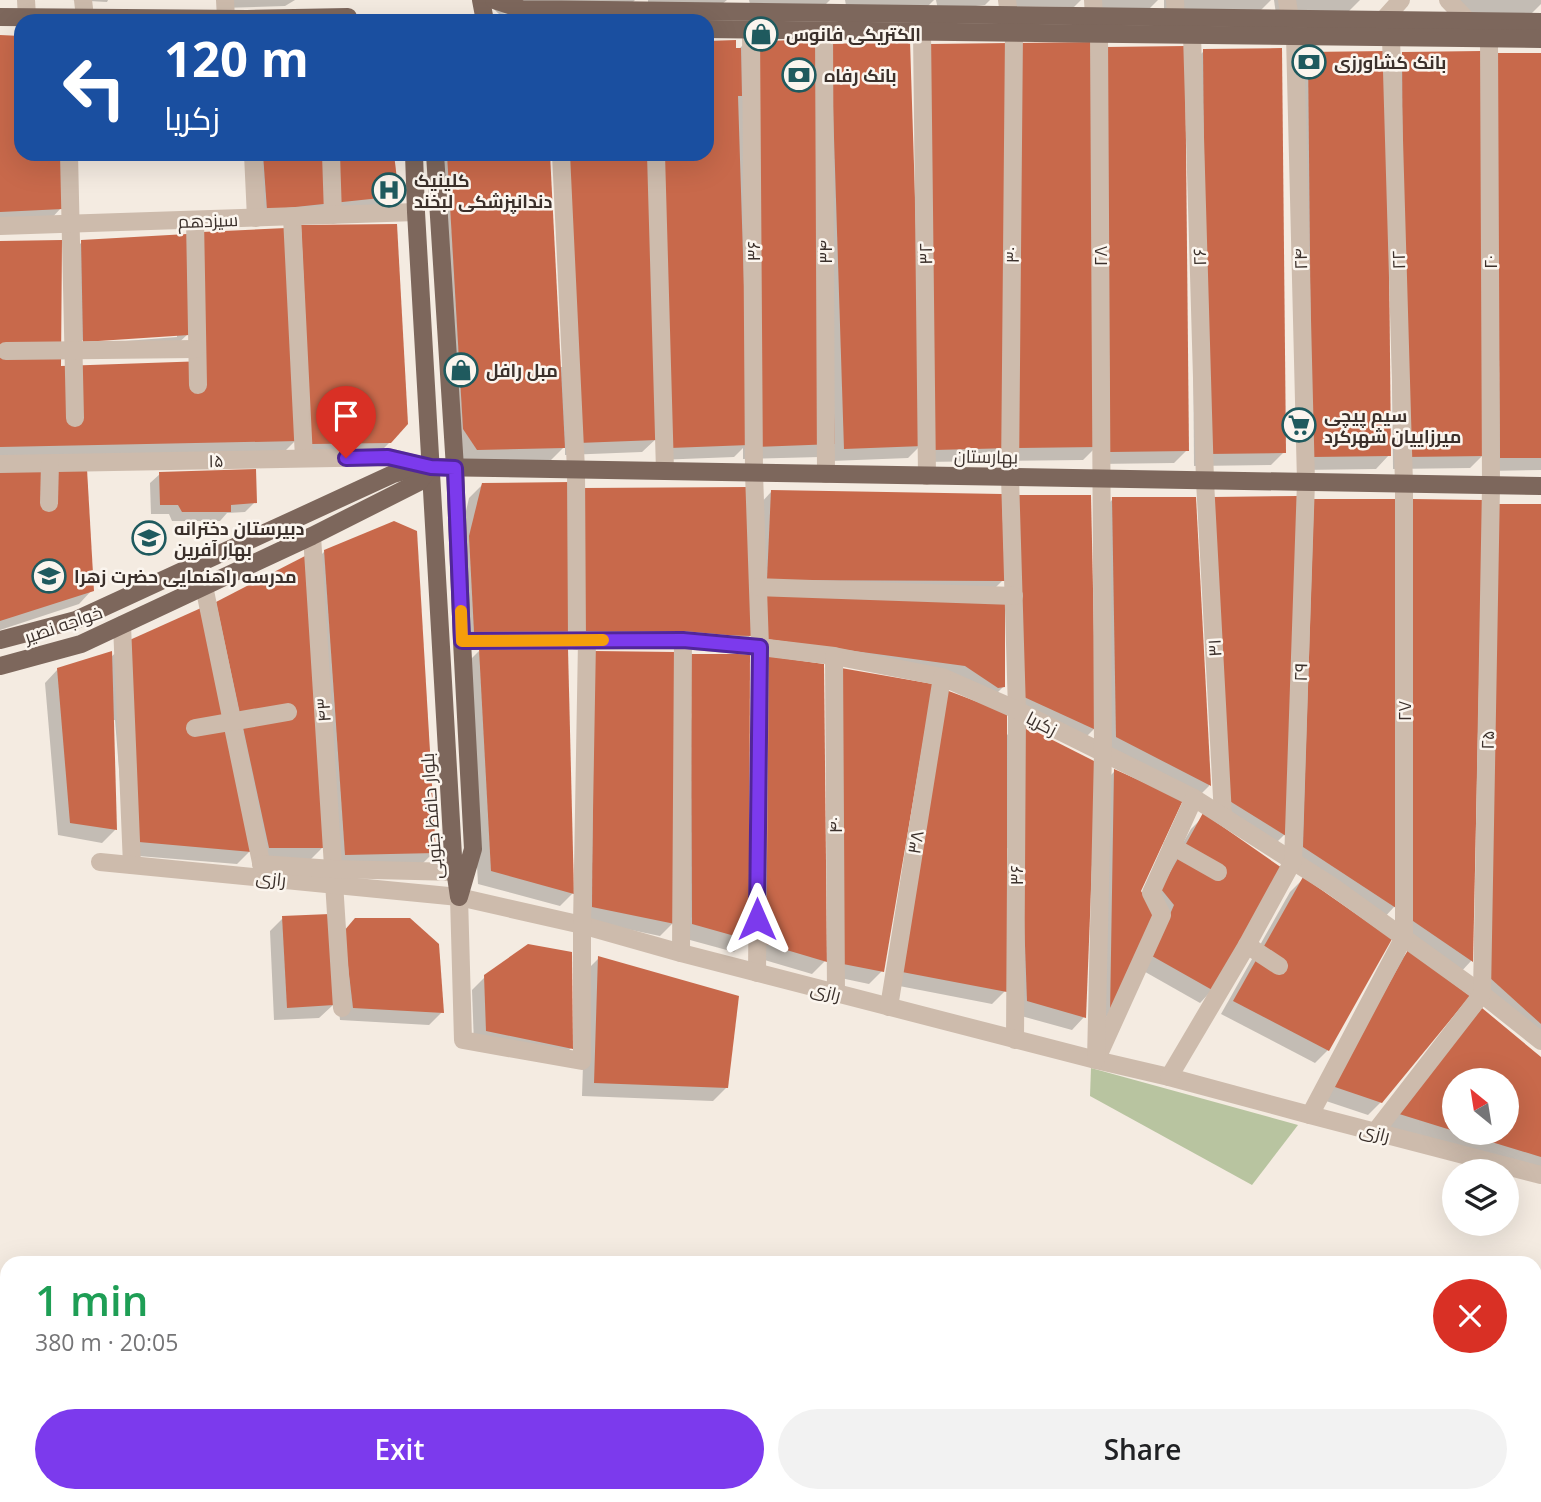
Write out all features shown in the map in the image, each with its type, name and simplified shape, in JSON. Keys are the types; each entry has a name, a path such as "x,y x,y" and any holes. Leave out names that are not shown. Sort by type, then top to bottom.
{"main road":[{"path":"494,0 522,9 558,4 651,5 751,13 824,30 1192,34 1384,19 1541,22"},
{"path":"714,26 751,13 844,6 1175,8 1292,27 1391,37 1541,39"},
{"path":"0,17 26,8 47,14"},
{"path":"84,9 155,14"},
{"name":"بلوار حافظ جنوبی","path":"414,161 453,856 458,897"},
{"name":"بلوار حافظ جنوبی","path":"435,161 455,468 473,849 458,897"},
{"name":"بهارستان","path":"431,467 1541,486"},
{"name":"خواجه نصیر","path":"0,640 76,620 393,474 431,467"},
{"name":"خواجه نصیر","path":"0,666 81,644 312,536 419,482 431,467"},
{"path":"393,474 401,491"}],"street":[{"name":"۲۴","path":"1287,0 1292,27 1306,482"},
{"path":"1381,0 1384,19"},
{"path":"1384,19 1401,0"},
{"path":"1448,0 1468,20"},
{"path":"1465,0 1468,20"},
{"name":"۳۶","path":"751,13 754,473 760,647 757,973"},
{"name":"۳۴","path":"824,30 826,474"},
{"name":"۳۲","path":"922,31 928,476"},
{"name":"۳۰","path":"1014,32 1010,477 1014,596"},
{"name":"۲۸","path":"1100,33 1103,753"},
{"name":"۲۶","path":"1192,34 1205,481"},
{"name":"۲۲","path":"1391,37 1404,484"},
{"name":"۲۰","path":"1489,38 1491,485"},
{"path":"69,161 75,418"},
{"path":"253,161 256,218"},
{"path":"331,161 333,215"},
{"path":"458,897 463,1041 582,1061 582,640 561,161"},
{"path":"656,161 665,471"},
{"name":"سیزدهم","path":"0,226 416,212"},
{"path":"292,217 304,458"},
{"path":"195,220 198,385"},
{"path":"6,351 196,349"},
{"name":"۱۵","path":"0,464 388,457 431,467"},
{"path":"49,503 50,463"},
{"name":"۳۱","path":"1205,481 1223,816"},
{"name":"۲۹","path":"1293,861 1306,482"},
{"name":"۲۷","path":"1404,484 1405,937"},
{"name":"۲۵","path":"1482,994 1491,485"},
{"name":"۴۳","path":"312,536 342,1008"},
{"path":"204,586 262,870"},
{"path":"758,587 1014,596"},
{"name":"۳۶","path":"1014,596 1017,710 1015,1040"},
{"path":"122,625 132,865"},
{"path":"681,953 683,640"},
{"name":"زکریا","path":"462,641 683,640 834,656 942,677 1017,710 1194,798 1332,886 1405,937 1541,1041"},
{"name":"۴۰","path":"834,656 836,993"},
{"name":"۳۸","path":"889,1007 942,677"},
{"path":"195,728 288,712"},
{"path":"1096,1060 1103,753"},
{"path":"1096,1060 1162,915 1151,893 1194,798"},
{"path":"1172,846 1218,872"},
{"path":"1169,1077 1293,861"},
{"name":"رازی","path":"100,862 262,870 334,877 458,897 582,925 757,973 1541,1175"},
{"path":"334,877 456,872"},
{"path":"1310,1115 1405,937"},
{"path":"1247,945 1279,966"},
{"path":"1375,1132 1482,994"}],"green space":[{"path":"1091,1068 1298,1125 1252,1185 1090,1096"}],"building":[{"path":"0,35 14,36 14,161 61,161 63,209 0,212"},
{"path":"822,39 835,444 756,447 743,42"},
{"path":"736,40 736,48 741,48 742,96 738,96 749,445 670,448 660,161 714,161 714,41"},
{"path":"910,41 923,446 844,449 831,44"},
{"path":"1094,42 1098,447 1018,448 1015,43"},
{"path":"1009,43 1013,448 934,450 930,44"},
{"path":"1185,46 1189,451 1110,452 1106,47"},
{"path":"1282,48 1286,453 1207,454 1203,49"},
{"path":"1387,51 1391,456 1312,457 1308,52"},
{"path":"1481,51 1485,456 1405,457 1402,52"},
{"path":"1496,53 1541,53 1541,458 1500,458"},
{"path":"264,161 395,161 399,196 267,210"},
{"path":"447,161 550,161 565,448 477,450 463,429"},
{"path":"569,161 648,161 657,440 578,443"},
{"path":"397,224 408,424 391,443 311,444 301,225"},
{"path":"286,228 298,441 0,447 0,241 62,240 61,366 206,361 202,232"},
{"path":"187,234 189,335 83,342 81,240"},
{"path":"87,469 94,591 0,621 0,470"},
{"path":"256,469 257,503 231,505 231,512 182,512 178,505 160,505 159,472"},
{"path":"571,482 569,632 474,632 469,536 482,483"},
{"path":"750,487 752,636 583,631 582,488"},
{"path":"771,490 1002,494 1005,581 767,580"},
{"path":"1017,495 1091,495 1096,730 1024,697"},
{"path":"1298,496 1286,836 1228,800 1213,497"},
{"path":"1112,497 1196,497 1211,786 1116,737"},
{"path":"1314,499 1398,499 1396,908 1303,847"},
{"path":"1413,499 1483,500 1473,962 1413,921"},
{"path":"1497,504 1541,504 1541,1024 1489,977"},
{"path":"394,521 417,531 436,853 345,855 324,550"},
{"path":"305,556 324,848 269,848 216,602"},
{"path":"765,595 1005,602 1005,687 998,688 965,666 766,639"},
{"path":"201,608 252,852 139,842 123,643"},
{"path":"479,649 568,649 574,894 491,871"},
{"path":"112,651 117,830 70,823 57,668"},
{"path":"594,651 675,652 675,924 592,907"},
{"path":"691,654 750,654 749,940 692,924"},
{"path":"767,656 824,664 827,962 763,943"},
{"path":"841,668 933,684 884,972 843,964"},
{"path":"946,690 1007,713 1007,992 902,972"},
{"path":"1017,722 1096,762 1086,1018 1027,1001"},
{"path":"1114,769 1183,800 1141,891 1154,914 1110,1015"},
{"path":"1203,813 1282,868 1214,991 1152,956 1174,905 1161,889"},
{"path":"1303,877 1392,939 1329,1051 1233,1001"},
{"path":"330,914 334,1005 287,1008 282,916"},
{"path":"355,918 410,918 439,944 444,1013 353,1008 344,931"},
{"path":"528,944 572,952 573,1049 486,1031 484,975"},
{"path":"1408,950 1470,996 1382,1103 1332,1086"},
{"path":"598,956 739,996 728,1088 594,1083"},
{"path":"1482,1008 1541,1057 1541,1157 1502,1145 1519,1145 1519,1068 1442,1068 1442,1127 1396,1113"}],"slow traffic":[{"path":"461,611 462,641 603,640"}],"place":[{"name":"الکتریکی فانوس","path":"761,34"},
{"name":"بانک کشاورزی","path":"1309,62"},
{"name":"بانک رفاه","path":"799,75"},
{"name":"کلینیک دندانپزشکی لبخند","path":"389,190"},
{"name":"مبل رافل","path":"461,370"},
{"name":"سیم پیچی میرزاییان شهرکرد","path":"1299,425"},
{"name":"دبیرستان دخترانه بهار آفرین","path":"149,538"},
{"name":"مدرسه راهنمایی حضرت زهرا","path":"49,576"}],"route":[{"path":"346,458 388,457 431,467 455,468 462,641 683,640 760,647 757,919"}]}
